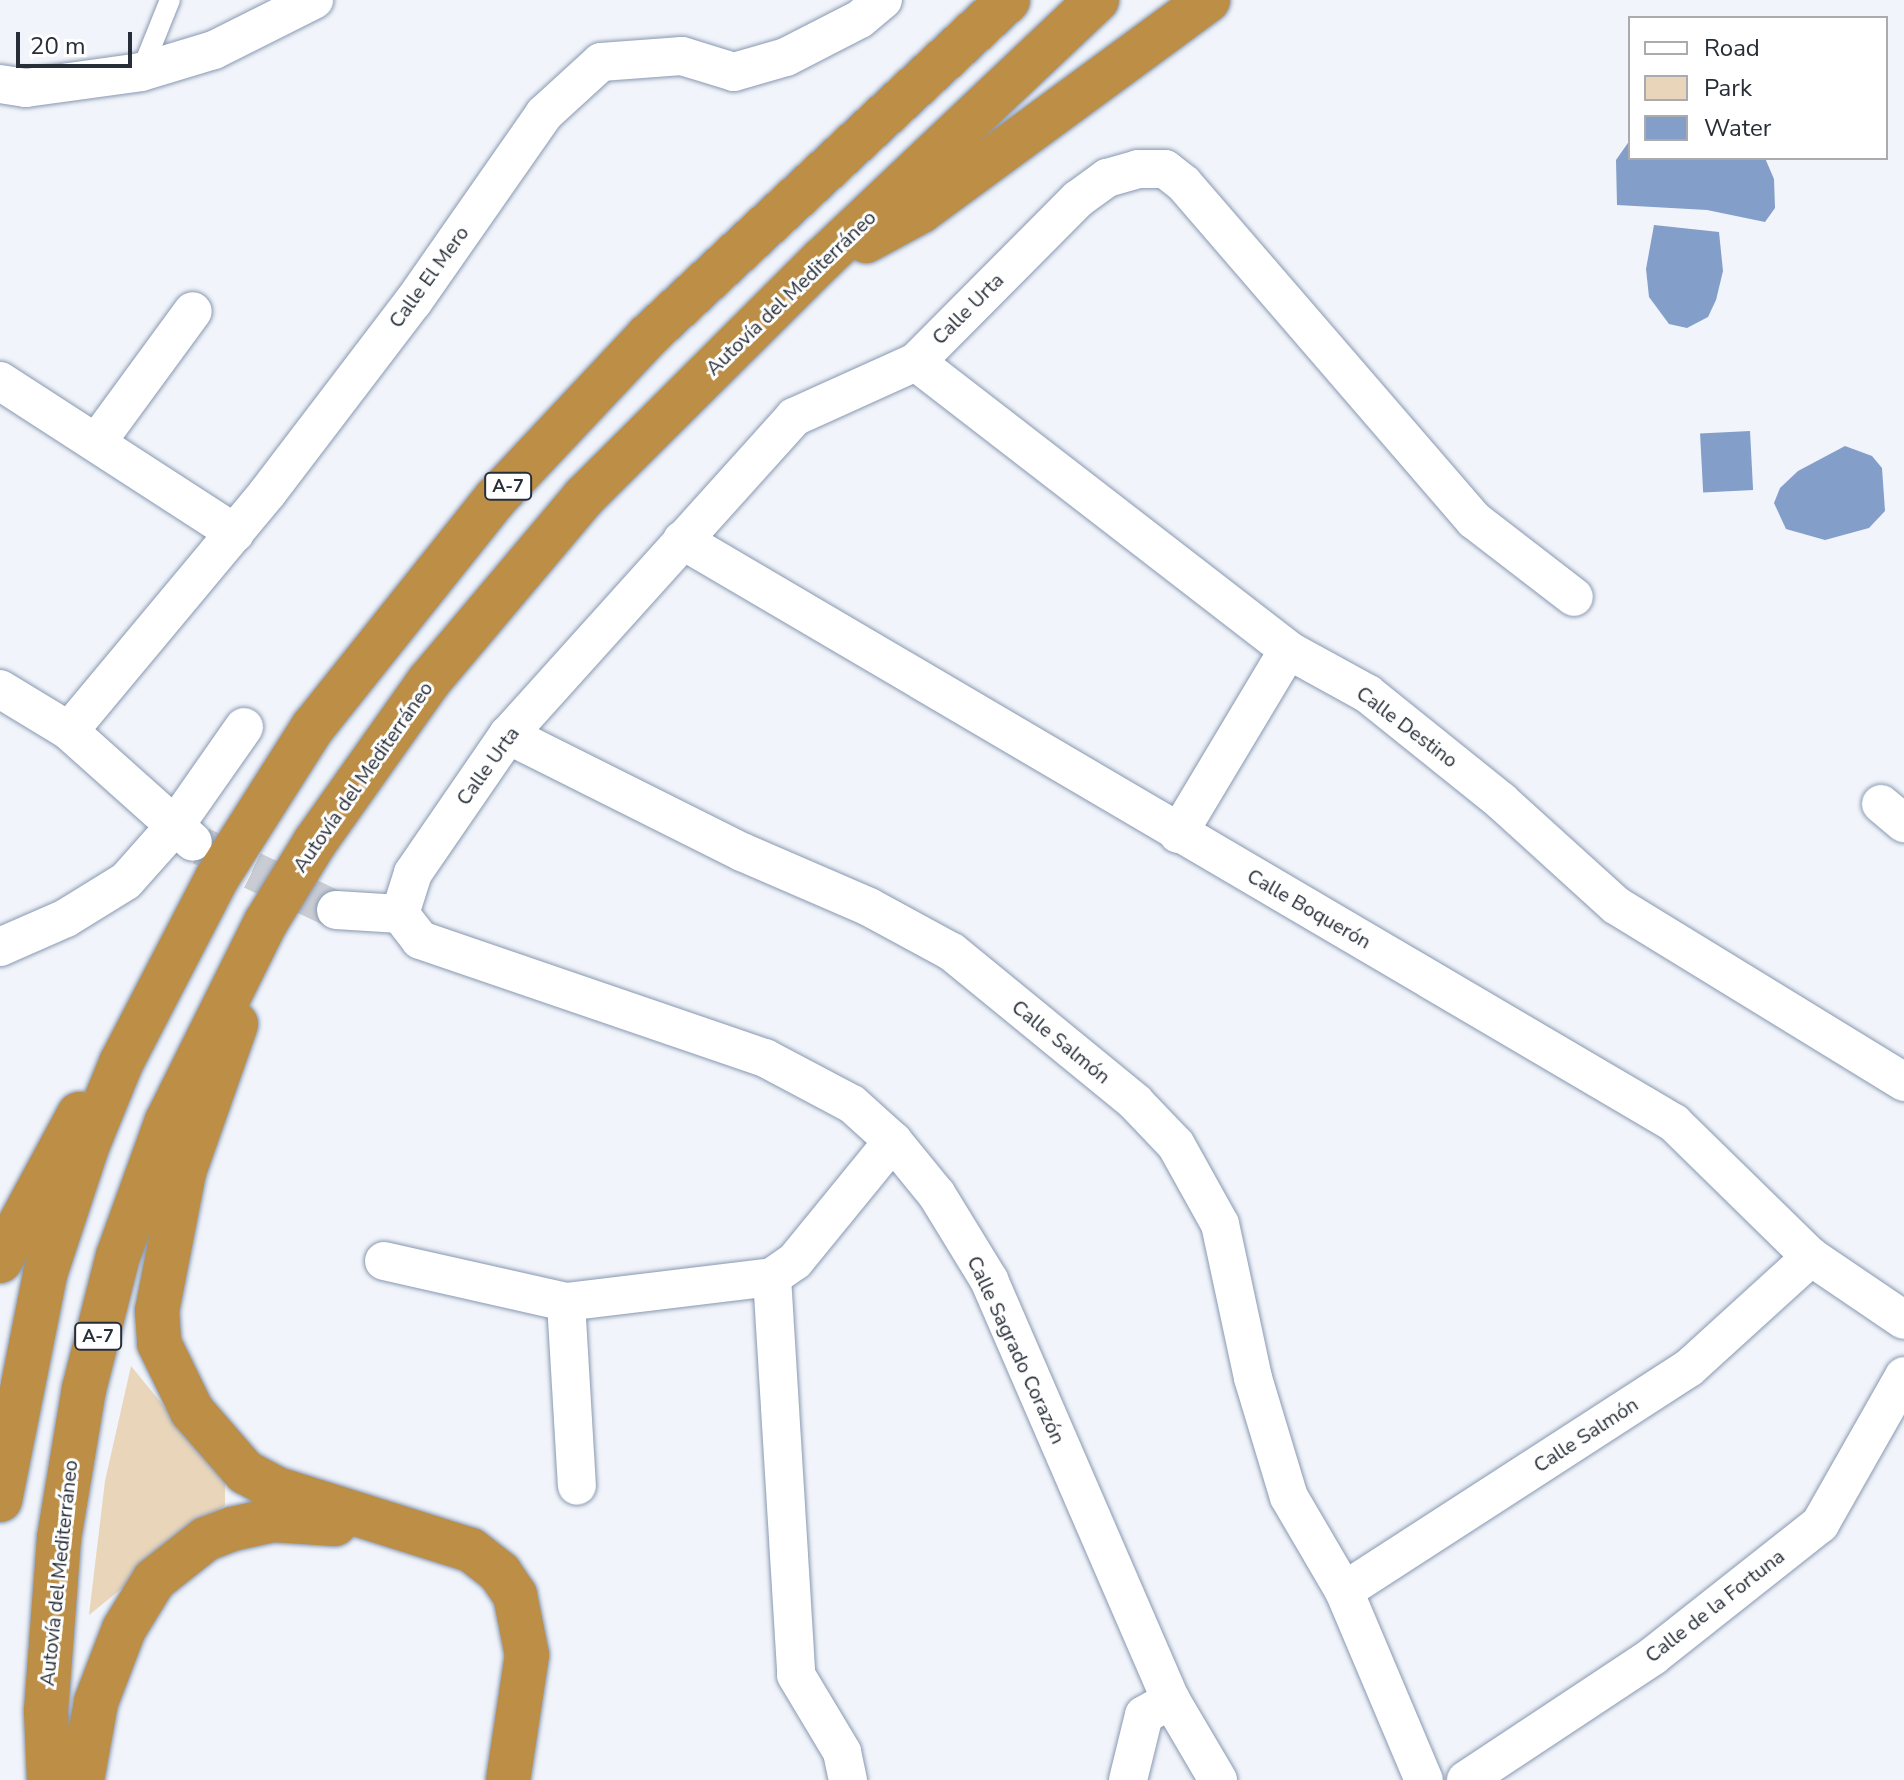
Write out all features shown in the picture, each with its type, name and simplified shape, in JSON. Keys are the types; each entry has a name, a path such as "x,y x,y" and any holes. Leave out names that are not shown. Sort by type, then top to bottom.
{"highway":[{"name":"Autovía del Mediterráneo","path":"49,1780 46,1711 59,1538 84,1389 118,1256 167,1121 266,922 370,760 506,585 584,497 823,259 1097,0"},
{"path":"823,259 921,211 1208,0"},
{"name":"A-7","path":"0,1500 45,1274 88,1144 121,1063 217,878 313,727 496,498 648,336 1002,4"},
{"path":"266,922 222,1074 184,1172 157,1311 159,1343 192,1411 245,1472 277,1489 435,1536 471,1550 500,1573 525,1626 527,1674 508,1780"},
{"path":"0,1261 67,1129 121,1063"},
{"path":"82,1780 96,1702 124,1629 154,1580 179,1557 232,1529 273,1520 435,1536"}],"street":[{"path":"0,84 26,88 141,72 214,50 314,0"},
{"name":"Calle El Mero","path":"69,731 235,533 413,302 544,114 601,62 682,56 734,72 786,57 860,19 883,0"},
{"name":"Calle Urta","path":"400,914 413,873 508,735 794,417 916,362 1078,199 1107,178 1138,169 1165,169 1474,520 1574,597"},
{"path":"97,442 193,311"},
{"name":"Calle Destino","path":"916,362 1288,650 1368,694 1501,801 1617,906 1904,1082"},
{"path":"0,381 235,533"},
{"name":"Calle Boquerón","path":"682,540 1674,1123 1811,1257 1904,1320"},
{"path":"1178,834 1288,650"},
{"path":"0,689 69,731 184,834"},
{"path":"0,947 66,918 126,881 184,834 244,727"},
{"name":"Calle Salmón","path":"508,735 742,852 869,907 952,952 1135,1102 1176,1145 1220,1224 1253,1378 1289,1497 1344,1591 1424,1780"},
{"path":"336,910 400,914"},
{"name":"Calle Sagrado Corazón","path":"400,914 420,940 765,1058 852,1104 893,1141 937,1195 989,1280 1171,1700 1218,1780"},
{"path":"384,1261 566,1302 772,1277 795,1261 893,1141"},
{"name":"Calle Salmón","path":"1344,1591 1689,1368 1811,1257"},
{"path":"772,1277 796,1675 842,1752 848,1780"},
{"path":"566,1302 577,1486"},
{"name":"Calle de la Fortuna","path":"1466,1780 1653,1656 1820,1524 1904,1376"},
{"path":"1128,1780 1144,1715 1171,1700"}],"lane":[{"path":"141,72 170,0"}],"green space":[{"path":"131,1366 225,1481 225,1505 89,1615 105,1481"}],"water":[{"path":"1628,143 1628,160 1766,160 1774,179 1775,208 1765,222 1707,210 1617,205 1616,160"},
{"path":"1654,225 1719,232 1723,271 1716,300 1708,317 1687,328 1669,324 1649,297 1646,269"},
{"path":"1750,431 1753,490 1703,493 1700,434"},
{"path":"1845,446 1872,456 1882,468 1885,511 1869,528 1825,540 1786,529 1774,503 1780,488 1798,471"}],"tunnel":[{"path":"201,846 336,910"}]}
